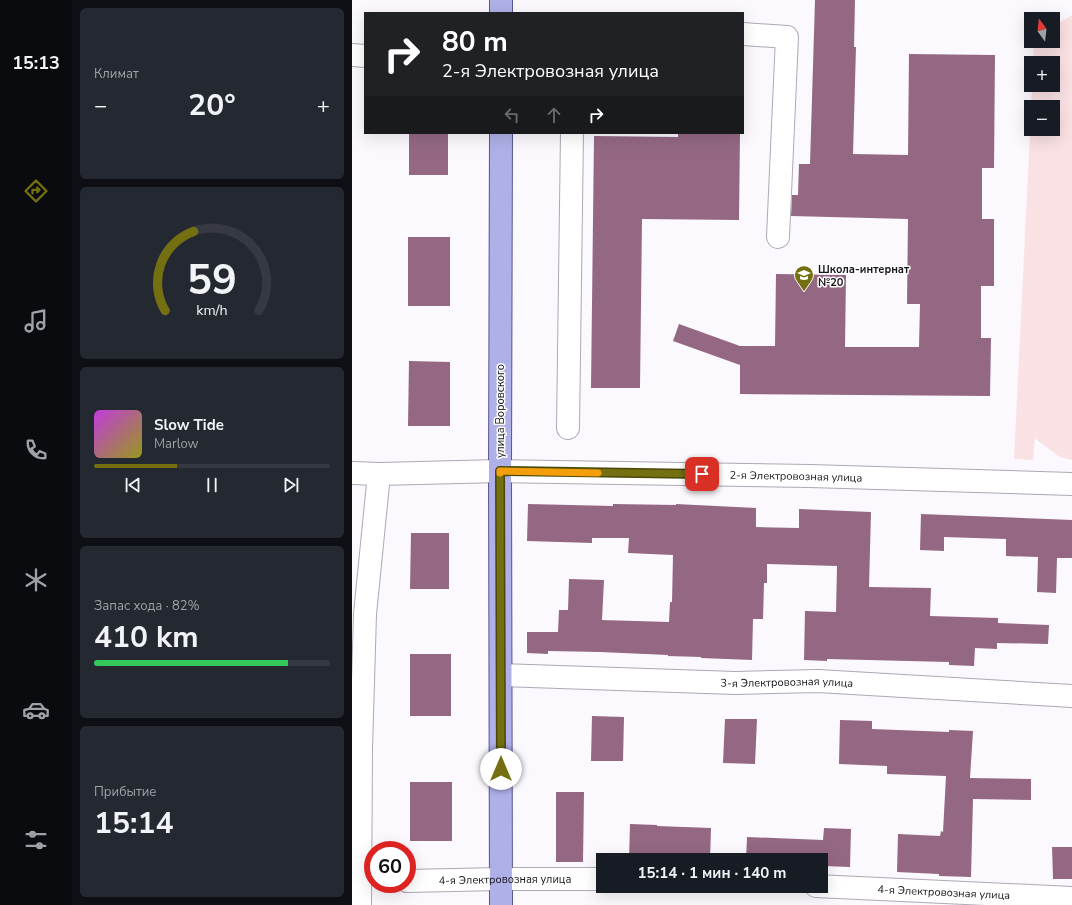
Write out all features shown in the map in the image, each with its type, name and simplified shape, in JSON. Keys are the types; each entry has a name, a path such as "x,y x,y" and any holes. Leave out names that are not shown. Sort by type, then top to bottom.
{"main road":[{"path":"501,0 501,12"},
{"name":"улица Воровского","path":"501,134 501,905"}],"street":[{"path":"744,34 787,37 778,237"},
{"path":"352,55 364,56"},
{"path":"568,428 572,134"},
{"name":"2-я Электровозная улица","path":"352,473 379,474 500,471 810,476 1072,484"},
{"path":"360,905 362,882 361,749 365,614 379,474"},
{"name":"3-я Электровозная улица","path":"501,675 734,684 818,681 1072,696"},
{"name":"4-я Электровозная улица","path":"416,881 596,879"},
{"name":"4-я Электровозная улица","path":"828,887 1072,898"}],"shaded area":[{"path":"1072,15 1072,460 1060,457 1037,440 1035,436 1033,460 1014,459 1030,136 1060,136 1060,100 1031,100 1032,92 1060,92 1060,56 1033,56 1034,48 1060,48 1060,22"}],"building":[{"path":"815,0 855,0 854,47 856,47 853,154 908,155 909,54 995,55 994,168 982,168 982,219 994,219 994,286 981,286 981,338 991,338 990,396 740,394 740,365 673,341 679,324 740,346 775,346 776,274 846,275 845,347 919,347 920,304 907,304 908,219 791,216 792,195 798,195 799,164 810,164"},
{"path":"409,134 448,134 448,175 409,175"},
{"path":"678,134 740,134 739,220 642,219 640,388 591,388 594,136 678,137"},
{"path":"408,237 450,237 450,306 408,306"},
{"path":"409,361 450,362 450,426 408,426"},
{"path":"528,504 613,506 613,504 676,504 756,508 756,527 799,528 799,509 871,512 869,587 931,588 930,616 998,618 998,623 1049,625 1048,644 997,643 997,649 975,648 974,666 949,665 949,662 827,659 827,661 804,660 805,611 836,612 837,566 767,564 767,583 764,583 763,619 753,619 752,660 600,652 548,651 548,654 527,653 527,632 558,632 559,610 568,610 569,579 604,580 602,620 669,622 670,602 672,602 673,555 628,553 629,538 592,538 592,543 527,541"},
{"path":"921,514 1072,520 1072,558 1057,558 1056,593 1037,592 1038,557 1006,556 1006,539 944,537 944,551 920,550"},
{"path":"411,533 449,533 449,589 410,589"},
{"path":"410,654 451,654 451,716 410,716"},
{"path":"592,716 624,717 623,761 591,761"},
{"path":"725,719 757,719 755,764 723,763"},
{"path":"840,720 872,721 872,729 949,732 949,730 973,731 970,778 1031,779 1031,800 973,799 971,877 897,872 898,834 940,836 941,831 943,832 946,776 887,774 887,766 839,764"},
{"path":"410,782 452,782 452,841 410,841"},
{"path":"556,792 584,792 583,862 556,862"},
{"path":"630,824 711,828 710,853 629,853"},
{"path":"824,828 851,829 850,867 828,866 828,853 746,853 747,837 823,840"},
{"path":"1052,847 1072,847 1072,879 1053,879"}],"slow traffic":[{"path":"500,473 500,471 598,473"}],"place":[{"name":"Школа-интернат №20","path":"804,292"}],"route":[{"path":"501,769 500,471 702,474"}]}
